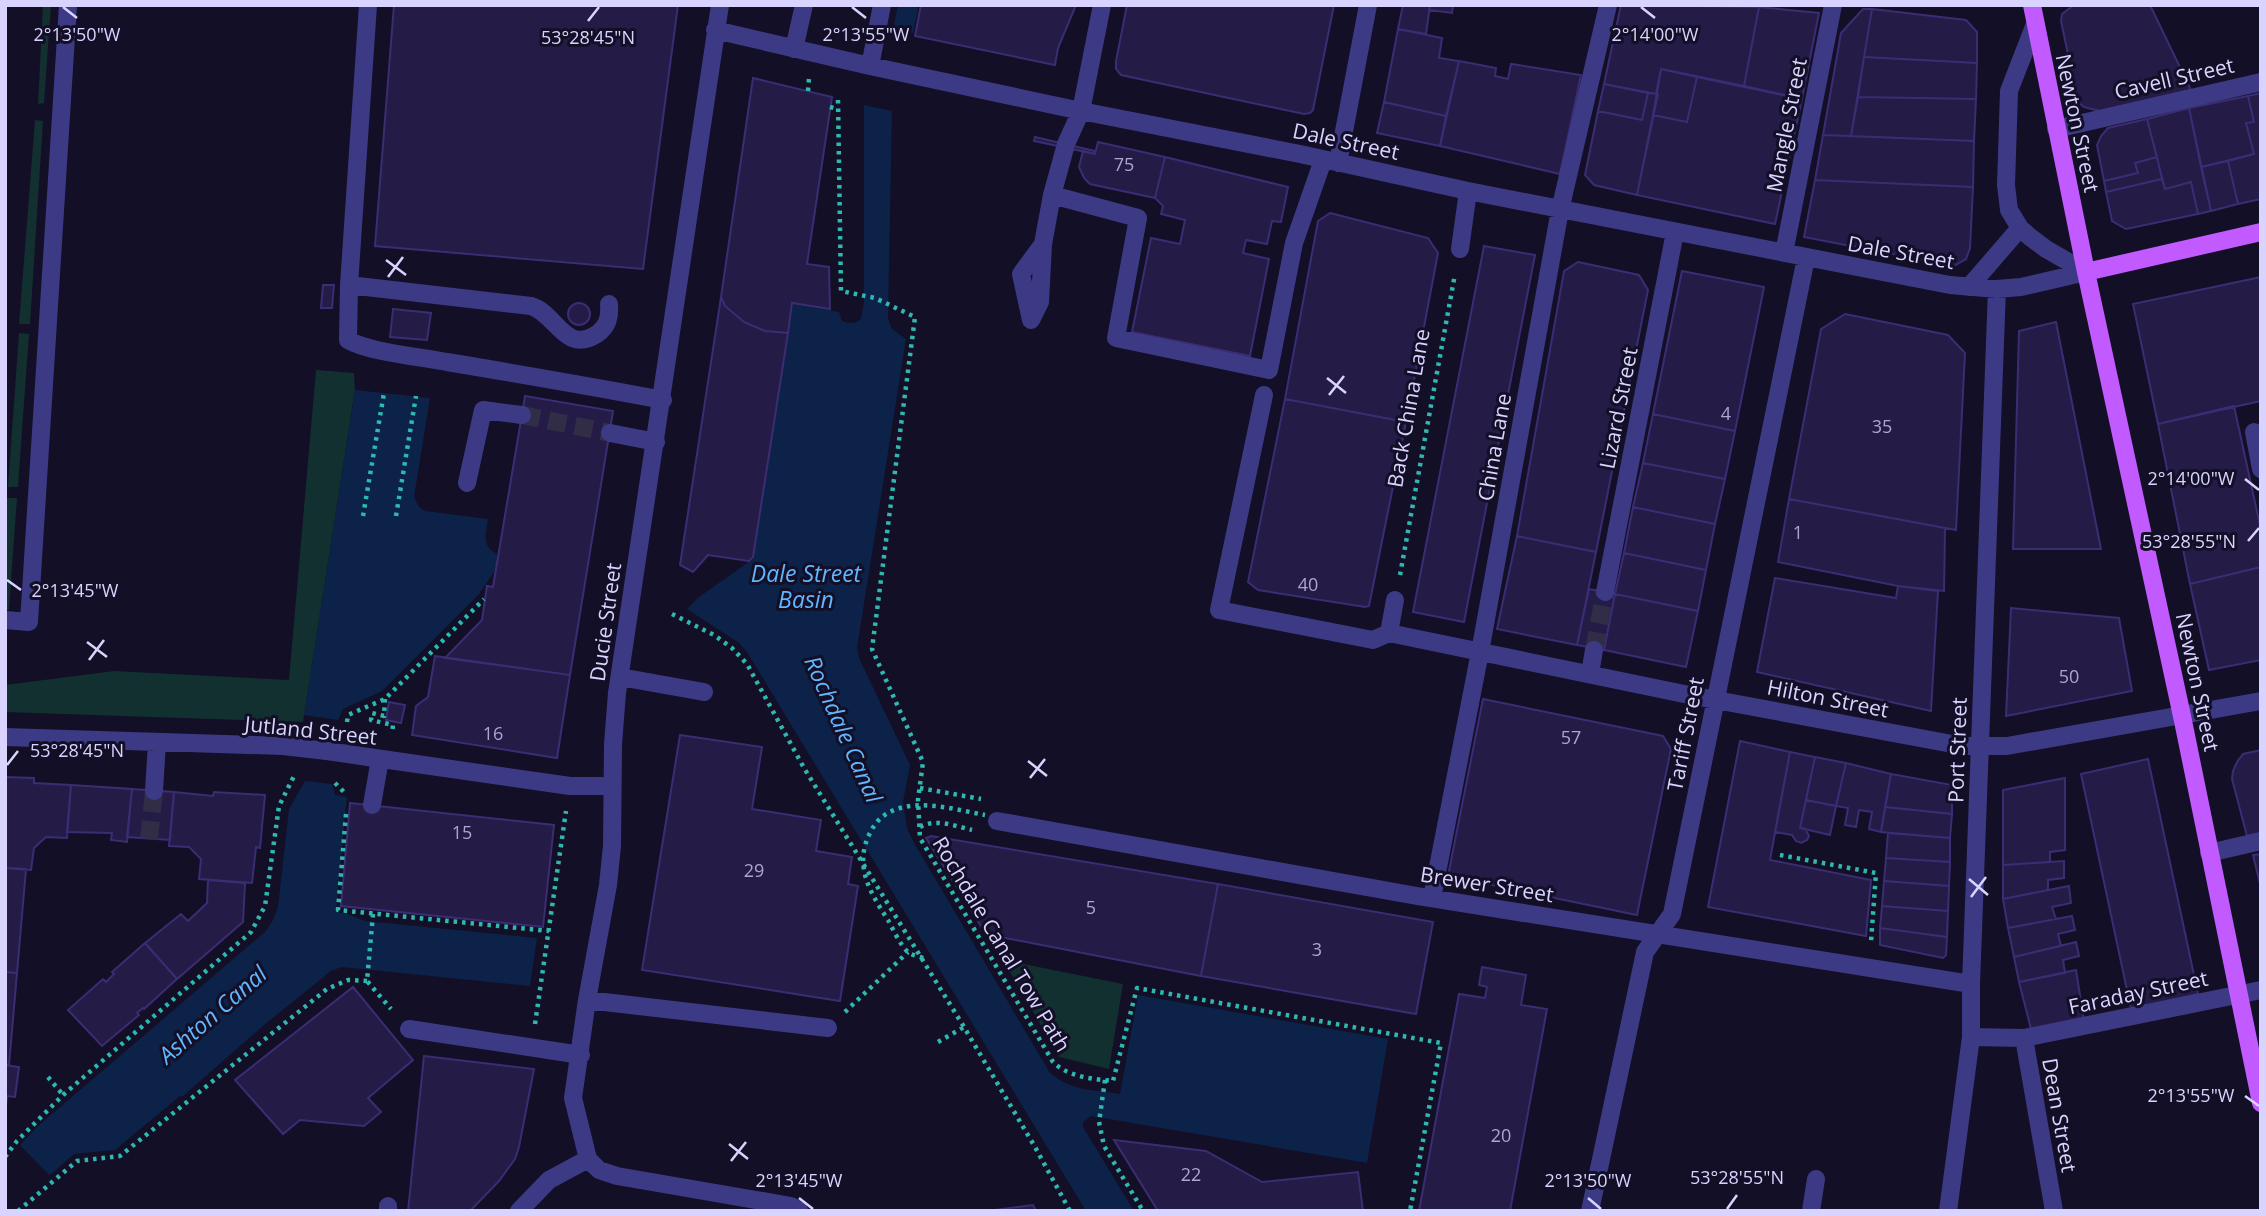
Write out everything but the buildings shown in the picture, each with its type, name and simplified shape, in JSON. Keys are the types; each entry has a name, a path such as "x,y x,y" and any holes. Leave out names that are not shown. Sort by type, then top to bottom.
{"main road":[{"name":"Newton Street","path":"2032,5 2261,1103"},
{"name":"Dale Street","path":"2086,272 2261,232"}],"street":[{"path":"5,620 29,622 68,5"},
{"path":"368,5 347,338 355,344 397,353 663,400"},
{"name":"Ducie Street","path":"588,1159 573,1098 608,885 612,846 613,744 620,677 720,5"},
{"path":"794,49 804,5"},
{"path":"870,66 882,5"},
{"path":"1043,244 1052,195 1066,146 1081,111 1102,5"},
{"path":"1052,195 1138,218 1116,338 1269,370 1294,243 1331,161 1368,5"},
{"name":"China Lane","path":"1432,898 1480,652 1560,210 1608,5"},
{"name":"Mangle Street","path":"1784,253 1833,5"},
{"name":"Newton Street","path":"2035,24 2009,91 2006,185 2009,210 2020,228 2046,249 2086,272"},
{"name":"Dale Street","path":"715,30 1081,111 1560,210 1969,287 1997,289 2038,284 2086,272"},
{"name":"Cavell Street","path":"2056,129 2261,82"},
{"path":"1460,250 1468,191"},
{"name":"Dale Street","path":"1969,287 2020,228"},
{"name":"Lizard Street","path":"1605,592 1675,232"},
{"name":"Tariff Street","path":"1590,1211 1645,952 1672,914 1806,258"},
{"path":"349,285 531,306 543,312 566,335 578,340 593,336 604,328 608,321 609,304"},
{"name":"Port Street","path":"1948,1211 1971,1037 1997,289"},
{"name":"Hilton Street","path":"1264,395 1219,610 1373,640 1389,633 1953,745 2007,746 2261,701"},
{"path":"467,484 483,410 522,415"},
{"path":"2254,432 2261,469"},
{"path":"610,433 656,442"},
{"path":"1389,633 1395,600"},
{"path":"1590,674 1594,650"},
{"path":"620,677 704,692"},
{"name":"Jutland Street","path":"5,737 283,746 570,786 612,786"},
{"path":"154,791 156,743"},
{"path":"372,805 374,758"},
{"name":"Brewer Street","path":"988,817 1432,898 1971,985"},
{"path":"2209,853 2261,841"},
{"name":"Faraday Street","path":"2024,1038 2261,989"},
{"path":"587,1000 828,1028"},
{"path":"409,1029 581,1055"},
{"name":"Dean Street","path":"1971,1037 2024,1038 2054,1211"},
{"path":"519,1211 549,1180 588,1159 599,1170 617,1176 791,1206 799,1211"},
{"path":"1811,1211 1816,1179"}],"path":[{"name":"Rochdale Canal Tow Path","path":"838,100 841,291 875,298 915,317 872,649 923,762 920,838 1053,1062 1078,1076 1105,1080"},
{"path":"830,107 837,109"},
{"name":"Back China Lane","path":"1395,600 1460,250"},
{"path":"363,516 384,393"},
{"path":"396,516 416,396"},
{"path":"347,722 348,715 385,699 484,599"},
{"path":"672,614 714,635 732,648 747,664 804,768 923,958 1070,1211"},
{"path":"385,699 384,716 372,713 371,720 393,725 391,734"},
{"path":"5,1157 17,1141 63,1095 251,932 265,906 279,806 295,776"},
{"path":"335,783 348,796"},
{"path":"540,994 570,786"},
{"path":"920,788 988,800"},
{"path":"923,958 908,952 872,896 865,875 862,851 873,827 893,810 911,806 988,817"},
{"path":"347,809 338,910 549,934"},
{"path":"919,828 936,822 981,831"},
{"path":"1780,855 1876,873 1871,945"},
{"path":"367,981 373,914"},
{"path":"828,1028 908,952"},
{"path":"18,1211 77,1161 120,1156 327,989 348,980 367,981 409,1029"},
{"path":"1143,1211 1104,1146 1099,1122 1105,1080 1113,1081 1137,988 1441,1043 1410,1211"},
{"path":"939,1042 964,1027"},
{"path":"48,1077 63,1095"}],"green space":[{"path":"43,5 51,5 44,103 38,104"},
{"path":"35,120 43,121 30,324 19,324"},
{"path":"19,333 29,334 18,487 8,487"},
{"path":"316,370 354,373 355,390 303,722 5,712 5,685 114,671 289,680"},
{"path":"7,498 17,498 9,610 5,610"},
{"path":"1003,960 1123,984 1109,1069 1059,1057"}],"water":[{"path":"898,5 916,5 918,10 913,33 893,29"},
{"path":"864,105 892,111 888,318 892,329 906,339 857,648 859,658 910,765 903,802 907,828 913,841 1050,1073 1067,1084 1120,1094 1138,995 1388,1039 1367,1163 1091,1116 1083,1122 1083,1127 1134,1211 1086,1211 747,652 739,643 687,609 699,597 753,559 793,304 839,312 842,321 847,323 861,319 864,302"},
{"path":"355,390 430,398 414,497 419,507 425,511 488,519 487,543 497,554 496,569 479,594 382,691 343,709 338,720 304,715"},
{"name":"Ashton Canal","path":"305,781 332,784 335,795 347,797 336,912 365,921 537,938 530,986 342,967 331,971 115,1150 74,1154 9,1211 5,1211 5,1161 38,1126 266,931 278,907 289,809"}],"pier":[{"path":"17,1142 52,1178 14,1211 5,1211 5,1155"}],"tunnel":[{"path":"522,415 610,433"},
{"path":"1594,650 1605,592"},
{"path":"149,839 154,791"}],"water label":[{"name":"Dale Street Basin","path":"806,586"},
{"name":"Rochdale Canal","path":"844,729"}]}
